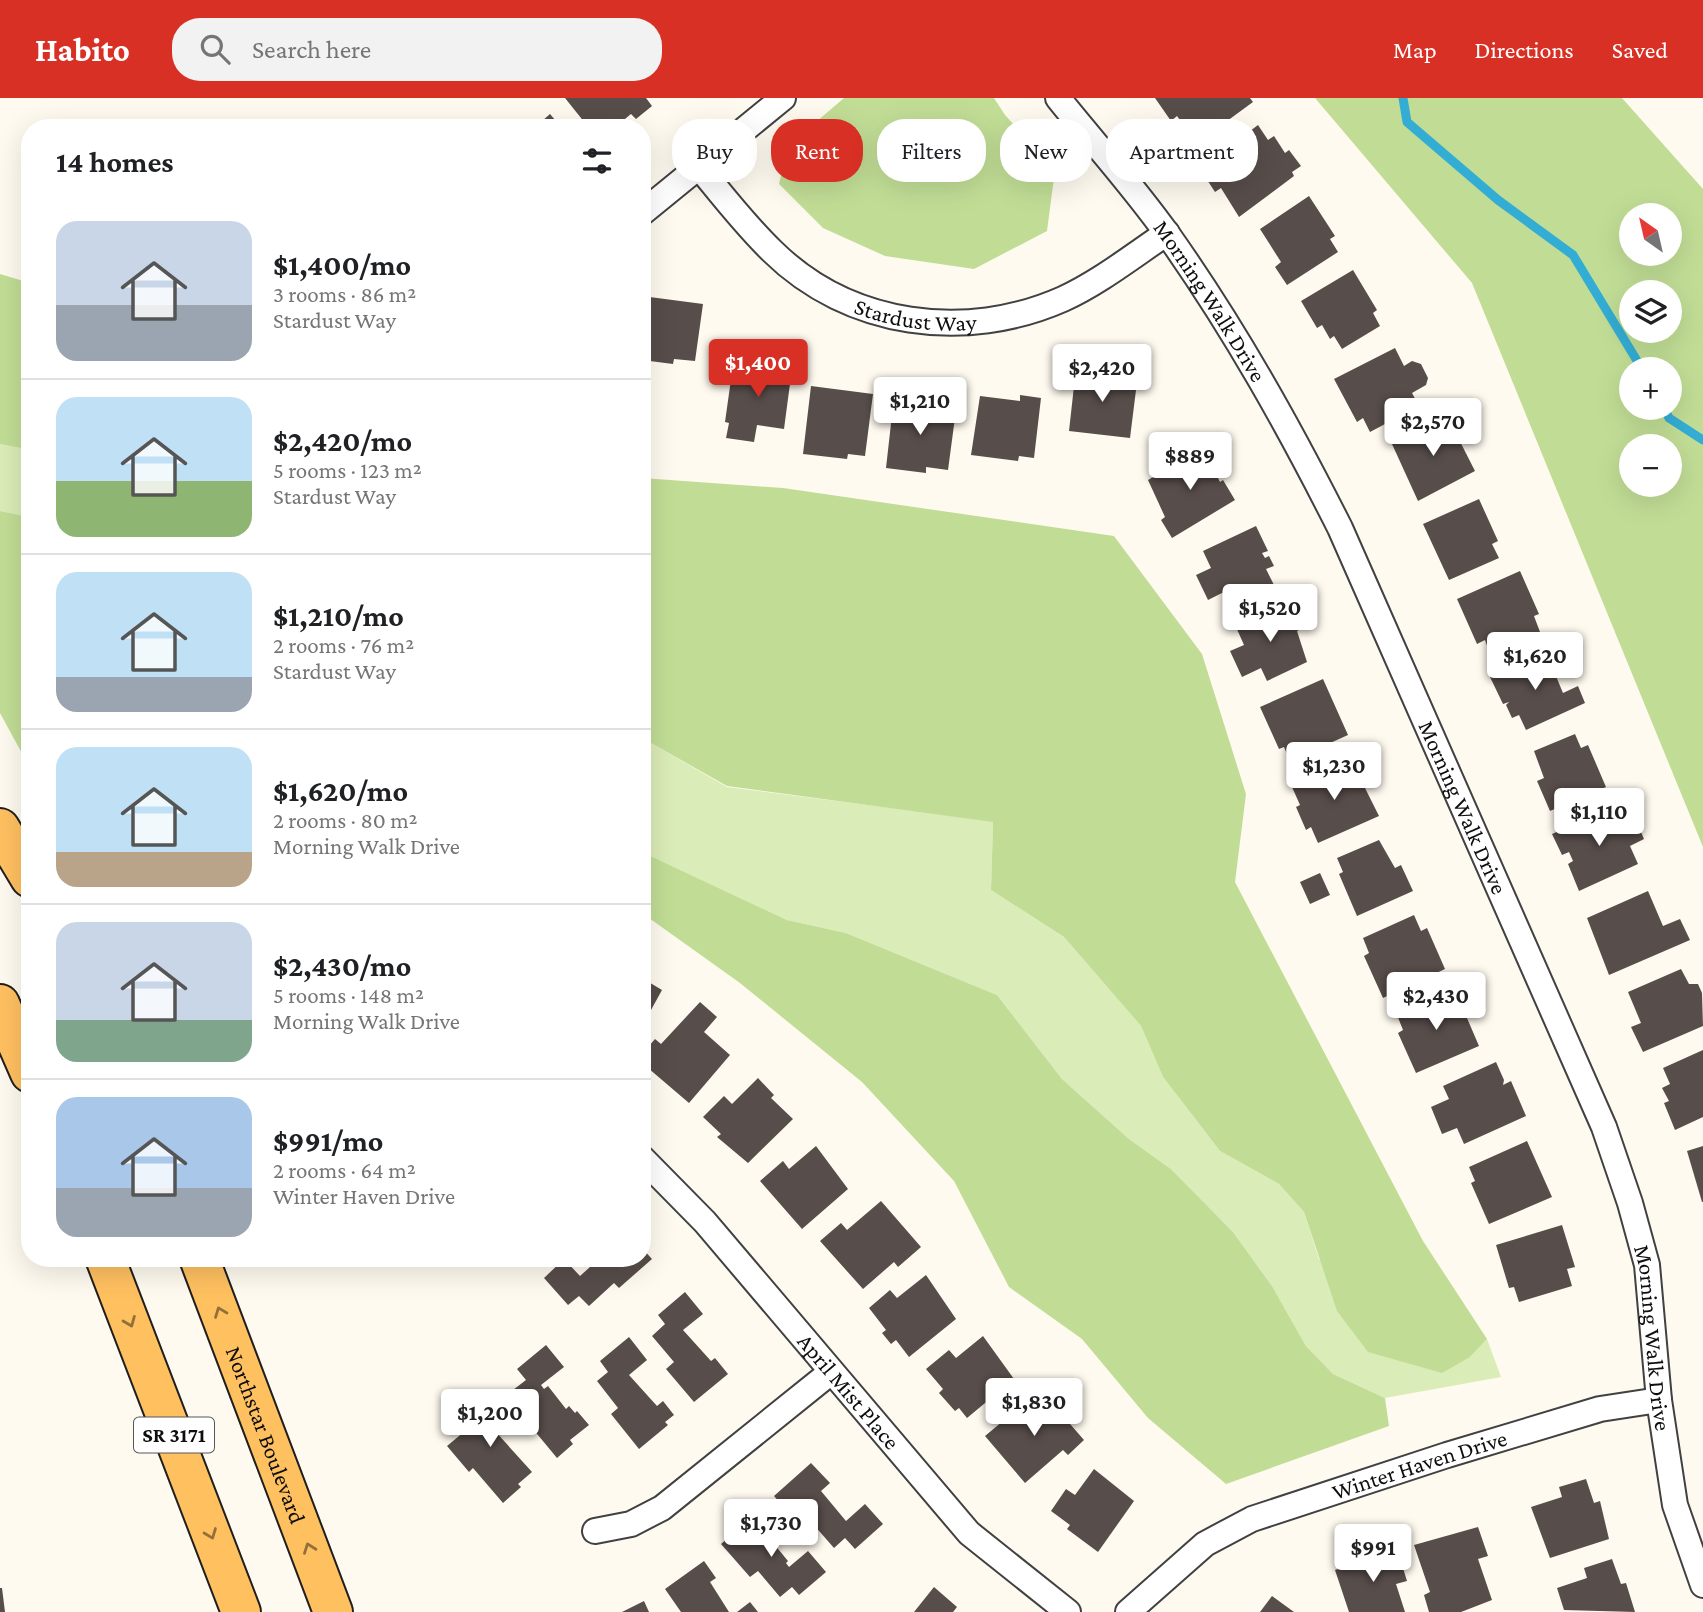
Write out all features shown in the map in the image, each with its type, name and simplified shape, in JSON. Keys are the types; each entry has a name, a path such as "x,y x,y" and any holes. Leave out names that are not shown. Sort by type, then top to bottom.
{"main road":[{"path":"0,828 21,863"},
{"path":"0,1004 21,1052"},
{"name":"SR 3171","path":"108,1267 241,1612"},
{"name":"Northstar Boulevard","path":"203,1267 333,1612"}],"street":[{"path":"757,119 783,98"},
{"name":"Morning Walk Drive","path":"1058,98 1167,233 1268,388 1340,528 1604,1127 1630,1203 1647,1265 1659,1400 1675,1504 1703,1585"},
{"path":"651,206 680,182"},
{"name":"Stardust Way","path":"712,182 772,252 793,269 831,295 866,310 910,322 982,323 1064,298 1167,233"},
{"name":"April Mist Place","path":"651,1167 705,1222 969,1532 1068,1612"},
{"path":"595,1531 631,1524 662,1508 831,1372"},
{"name":"Winter Haven Drive","path":"1128,1612 1205,1544 1252,1520 1447,1455 1600,1409 1659,1400"}],"green space":[{"path":"844,98 994,98 1009,119 1000,119 1000,182 1053,182 1047,231 974,269 885,256 823,228 779,182 863,182 863,119 820,119"},
{"path":"1315,98 1622,98 1703,189 1703,847 1472,283"},
{"path":"0,274 21,280 21,448 0,444"},
{"path":"0,444 21,448 21,515 0,511"},
{"path":"651,479 783,488 1114,536 1202,654 1246,794 1235,882 1423,1241 1487,1339 1470,1357 1442,1373 1368,1352 1337,1311 1304,1212 1279,1184 1220,1151 1163,1077 1141,1026 1064,937 991,890 993,822 727,786 651,743"},
{"path":"0,511 21,515 21,752 0,713"},
{"path":"651,743 727,787 993,821 991,890 1064,937 1141,1026 1163,1077 1220,1151 1279,1184 1304,1212 1319,1259 1470,1357 1487,1339 1501,1377 1385,1398 1333,1374 1306,1346 1272,1286 1233,1232 1171,1169 1129,1139 1062,1079 997,995 846,933 787,920 651,856"},
{"path":"651,856 787,920 846,933 997,995 1062,1079 1129,1139 1171,1169 1233,1232 1272,1286 1306,1346 1333,1374 1385,1398 1389,1426 1226,1484 1148,1418 1082,1339 1009,1287 954,1181 862,1082 740,983 651,919"}],"building":[{"path":"565,98 646,98 652,106 636,119 631,114 625,119 582,119"},
{"path":"1155,98 1250,98 1253,102 1230,119 1179,119 1177,116 1170,119"},
{"path":"1258,125 1268,140 1274,136 1285,153 1289,150 1301,166 1292,172 1294,176 1239,217 1221,188 1215,192 1208,182 1258,182"},
{"path":"1309,196 1335,236 1330,239 1338,252 1287,285 1275,267 1281,262 1260,229"},
{"path":"1353,270 1377,310 1373,313 1380,326 1342,349 1334,336 1330,339 1322,325 1317,328 1301,301"},
{"path":"651,297 703,304 695,361 674,359 673,364 651,361"},
{"path":"1395,348 1404,366 1412,361 1421,364 1428,378 1426,385 1412,393 1419,406 1370,432 1363,418 1357,422 1334,379"},
{"path":"772,358 793,361 784,429 757,425 754,442 726,438 729,423 725,422 733,365 771,370"},
{"path":"1076,368 1119,373 1119,380 1137,382 1130,438 1069,431"},
{"path":"811,386 873,394 865,456 848,454 847,459 803,454"},
{"path":"1020,395 1041,398 1034,458 1019,456 1018,461 971,455 980,396 1020,401"},
{"path":"894,397 917,400 917,408 956,410 948,470 926,467 926,473 886,468"},
{"path":"1447,416 1475,471 1418,501 1392,444"},
{"path":"1201,448 1206,457 1211,454 1221,471 1216,474 1220,482 1223,480 1235,500 1172,538 1161,520 1165,517 1148,480"},
{"path":"1479,499 1498,541 1492,544 1499,558 1449,580 1423,524"},
{"path":"1256,526 1268,551 1262,553 1265,558 1269,556 1274,566 1266,569 1274,585 1232,605 1226,591 1208,600 1196,575 1211,568 1203,551"},
{"path":"1520,571 1539,614 1534,616 1540,632 1490,654 1485,640 1477,644 1457,599"},
{"path":"1290,603 1301,629 1297,631 1307,662 1267,681 1261,668 1242,677 1230,651 1244,645 1236,627"},
{"path":"1546,652 1563,693 1578,686 1585,703 1526,730 1519,715 1512,718 1506,705 1509,702 1503,704 1490,677"},
{"path":"1323,679 1348,735 1290,761 1284,747 1279,749 1260,707"},
{"path":"1575,734 1581,748 1588,745 1606,787 1550,811 1537,781 1544,778 1534,751"},
{"path":"1351,760 1379,816 1318,843 1311,827 1306,830 1296,807 1300,805 1292,787"},
{"path":"1609,809 1615,824 1634,816 1644,839 1630,846 1638,864 1579,891 1568,864 1573,861 1569,852 1562,855 1552,834"},
{"path":"1379,840 1395,868 1401,865 1413,891 1357,916 1339,874 1343,872 1337,858"},
{"path":"1320,873 1330,895 1310,904 1300,882"},
{"path":"1648,891 1663,926 1680,919 1690,940 1609,975 1587,918"},
{"path":"1414,915 1421,931 1427,928 1445,969 1383,998 1364,956 1369,953 1363,938"},
{"path":"1681,969 1689,984 1698,984 1702,993 1703,1026 1643,1052 1631,1027 1641,1023 1628,992"},
{"path":"651,983 662,990 651,1010"},
{"path":"1455,990 1479,1046 1416,1073 1398,1033 1403,1030 1397,1015"},
{"path":"700,1002 717,1017 704,1032 730,1055 689,1103 651,1071 651,1044 655,1039 661,1044"},
{"path":"1703,1050 1703,1117 1675,1130 1664,1103 1669,1101 1662,1088 1670,1084 1663,1068"},
{"path":"1496,1062 1504,1080 1503,1085 1511,1081 1526,1116 1464,1144 1457,1128 1442,1134 1431,1107 1449,1099 1443,1086"},
{"path":"758,1078 774,1095 771,1098 793,1119 748,1163 717,1137 721,1134 703,1117 724,1096 732,1104"},
{"path":"1527,1141 1552,1197 1489,1224 1471,1183 1475,1181 1469,1167"},
{"path":"816,1146 848,1189 802,1229 760,1181 783,1161 789,1169"},
{"path":"1703,1146 1703,1202 1702,1202 1687,1151"},
{"path":"881,1201 921,1247 898,1267 894,1262 863,1289 820,1241 841,1223 847,1230"},
{"path":"1562,1225 1575,1267 1567,1269 1572,1286 1519,1302 1514,1287 1509,1288 1496,1245"},
{"path":"556,1267 572,1267 580,1276 590,1267 643,1267 619,1288 614,1283 589,1306 579,1296 568,1305 544,1278"},
{"path":"926,1275 956,1319 909,1357 896,1340 891,1344 882,1333 886,1330 869,1308 890,1290 897,1298"},
{"path":"685,1292 703,1314 683,1330 711,1361 715,1358 728,1374 694,1402 666,1369 674,1362 652,1336 665,1324 658,1315"},
{"path":"983,1336 1014,1379 967,1418 959,1408 955,1411 939,1393 943,1389 926,1369 949,1350 956,1358"},
{"path":"629,1337 647,1360 629,1375 657,1406 663,1401 674,1415 665,1422 668,1425 639,1449 611,1414 618,1408 597,1381 608,1372 600,1361"},
{"path":"546,1345 564,1367 541,1385 544,1389 548,1386 566,1409 569,1406 575,1413 577,1411 589,1425 570,1440 573,1444 557,1458 528,1423 535,1418 513,1390 526,1380 517,1369"},
{"path":"490,1391 509,1414 489,1431 492,1434 495,1431 532,1472 518,1484 521,1487 503,1503 473,1468 469,1472 447,1446 471,1426 462,1414"},
{"path":"1043,1393 1084,1440 1068,1455 1063,1450 1025,1483 985,1436 1009,1416 1012,1420"},
{"path":"811,1463 830,1483 821,1491 846,1521 865,1504 883,1524 855,1549 845,1538 834,1548 813,1524 805,1531 774,1496"},
{"path":"1094,1469 1134,1501 1098,1552 1067,1529 1070,1525 1051,1511 1066,1489 1075,1495"},
{"path":"1586,1479 1594,1503 1600,1501 1609,1539 1550,1558 1531,1507 1562,1497 1559,1487"},
{"path":"756,1514 778,1540 774,1544 788,1561 786,1563 789,1567 808,1551 826,1572 799,1595 792,1587 780,1597 758,1571 750,1577 721,1544"},
{"path":"1478,1527 1488,1556 1478,1559 1492,1600 1461,1612 1429,1612 1424,1595 1430,1592 1414,1545"},
{"path":"1398,1552 1407,1581 1396,1584 1405,1612 1349,1612 1335,1570 1358,1562 1356,1558 1370,1554 1372,1560"},
{"path":"1612,1559 1621,1584 1626,1583 1635,1612 1564,1610 1557,1588 1587,1578 1584,1568"},
{"path":"704,1561 716,1578 710,1582 729,1612 681,1612 665,1589"},
{"path":"934,1587 957,1607 953,1612 914,1612"},
{"path":"2,1588 5,1612 0,1612"},
{"path":"1272,1596 1294,1612 1260,1612"},
{"path":"644,1601 649,1612 622,1612"},
{"path":"750,1602 758,1612 737,1612"}],"waterway":[{"path":"1403,98 1407,122 1498,200 1573,255 1635,357"},
{"path":"1672,420 1703,440"}]}
